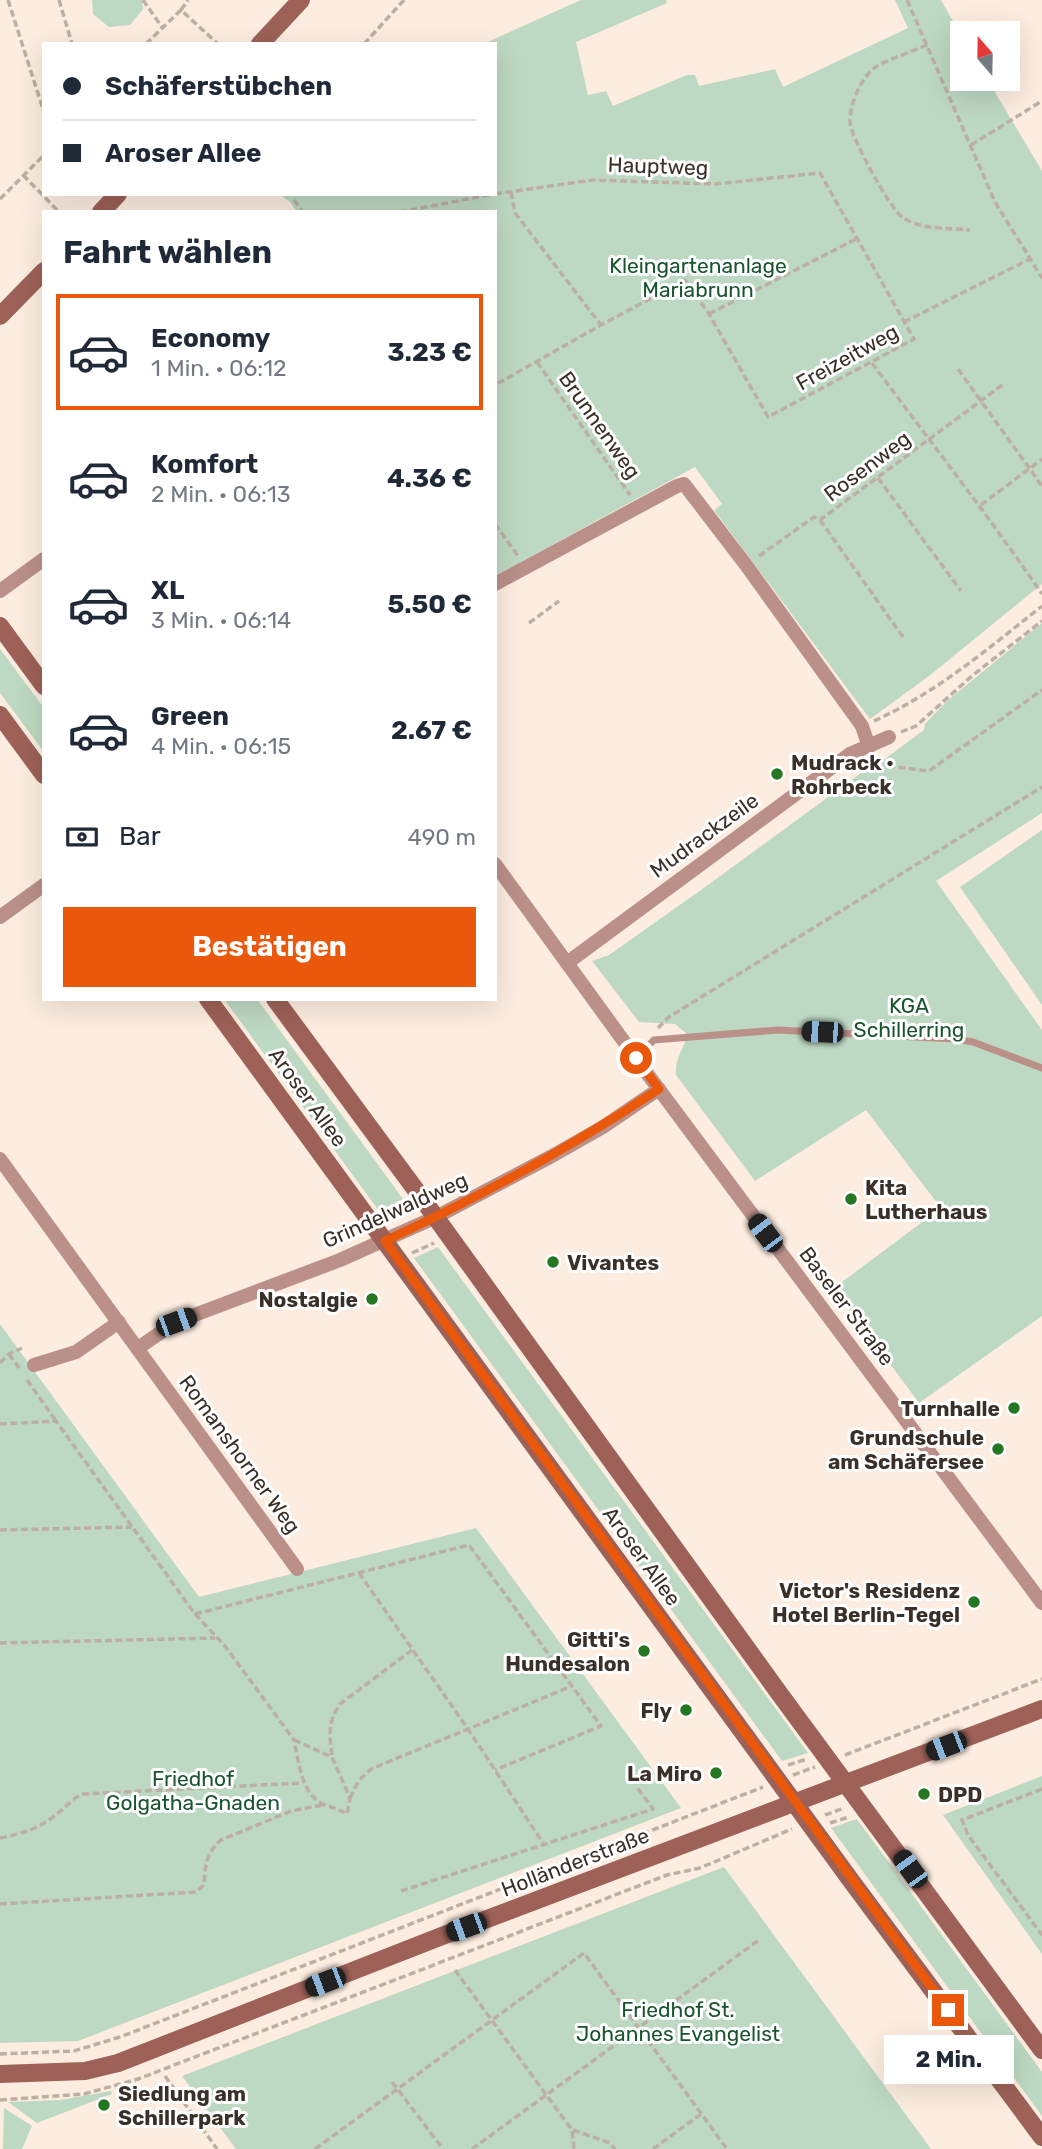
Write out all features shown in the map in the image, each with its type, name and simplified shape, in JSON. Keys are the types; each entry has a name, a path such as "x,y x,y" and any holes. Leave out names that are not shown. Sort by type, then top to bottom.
{"main road":[{"path":"262,42 302,0"},
{"path":"103,210 116,196"},
{"path":"0,316 42,273"},
{"path":"0,626 42,682"},
{"path":"0,716 42,772"},
{"name":"Aroser Allee","path":"209,1001 808,1822 1042,2137"},
{"name":"Aroser Allee","path":"276,1001 848,1784 857,1808 1042,2050"},
{"name":"Holländerstraße","path":"0,2074 85,2071 118,2063 442,1936 1042,1709"}],"street":[{"path":"497,583 677,485 684,484 862,726 869,747"},
{"path":"0,591 42,560"},
{"name":"Mudrackzeile","path":"567,963 850,754 889,737"},
{"name":"Baseler Straße","path":"497,867 1042,1603"},
{"path":"0,917 42,886"},
{"name":"Grindelwaldweg","path":"138,1348 176,1322 385,1241 436,1217 541,1163 603,1127 659,1089"},
{"name":"Romanshorner Weg","path":"0,1159 297,1569"},
{"path":"34,1365 76,1352 119,1322"}],"lane":[{"path":"636,1058 654,1040 778,1030 954,1039 973,1042 1042,1068"}],"path":[{"path":"8,0 42,103"},
{"path":"59,0 71,42"},
{"path":"143,0 162,27"},
{"path":"148,42 188,0"},
{"path":"366,42 404,0"},
{"path":"907,0 995,202 1042,278"},
{"path":"181,10 216,42"},
{"path":"927,45 873,69 860,85 850,122 889,202 902,217 919,225 970,230"},
{"path":"971,145 1042,101"},
{"path":"0,199 42,157"},
{"name":"Hauptweg","path":"497,194 593,180 715,184 820,173"},
{"name":"Freizeitweg","path":"709,314 768,417 914,339 820,173"},
{"path":"23,176 42,195"},
{"path":"511,191 515,212 601,325"},
{"path":"43,196 57,210"},
{"name":"Hauptweg","path":"411,210 484,196"},
{"path":"294,200 302,210"},
{"path":"497,384 685,280 709,314 856,239"},
{"path":"904,322 1030,259"},
{"name":"Brunnenweg","path":"537,362 638,506"},
{"path":"872,363 981,505 1042,594"},
{"path":"958,369 1042,486"},
{"name":"Rosenweg","path":"746,565 814,517 820,520 1005,383"},
{"path":"981,505 1042,459"},
{"path":"878,478 961,591"},
{"path":"820,520 903,637"},
{"path":"497,527 526,566"},
{"path":"529,623 559,601"},
{"path":"862,726 921,696 1042,606"},
{"path":"889,737 916,726 973,675 1042,621"},
{"path":"888,765 929,771 1042,690"},
{"path":"654,1040 658,1027 669,1017 1042,787"},
{"path":"382,1215 406,1204"},
{"path":"410,1254 435,1242"},
{"path":"0,1363 9,1354 22,1348"},
{"path":"9,1354 195,1614 225,1646 294,1740 302,1783 323,1805"},
{"path":"0,1424 56,1421"},
{"path":"0,1530 132,1527"},
{"path":"195,1614 469,1545 601,1726 495,1770"},
{"path":"359,1573 468,1729 543,1843"},
{"path":"0,1643 216,1638"},
{"path":"350,1798 332,1756 330,1722 340,1704 412,1650"},
{"path":"872,1744 1042,1679"},
{"path":"0,1904 196,1892 204,1885 206,1862 212,1848 221,1840 291,1811 323,1805 347,1814 350,1798 359,1780 371,1769 572,1686"},
{"path":"294,1740 332,1756"},
{"path":"786,1766 811,1758"},
{"path":"793,1775 817,1766"},
{"path":"0,1838 31,1831 58,1814 76,1796 84,1794 302,1783"},
{"path":"401,1891 653,1809 636,1786"},
{"path":"1042,1789 962,1820 968,1835 1042,1936"},
{"path":"0,2054 74,2051 120,2037 601,1852 744,1794"},
{"path":"0,2100 84,2094 128,2083 667,1875 699,1868 808,1822 857,1808"},
{"path":"828,1824 857,1808"},
{"path":"472,2149 759,1940"},
{"path":"315,2149 584,1953 727,2149"},
{"path":"455,1970 572,2130 574,2149"},
{"path":"165,2076 217,2149"},
{"path":"392,2082 443,2149"},
{"path":"653,2149 701,2114"},
{"path":"572,2130 610,2143 615,2149"}],"green space":[{"path":"92,0 142,0 143,9 130,25 109,27 93,14"},
{"name":"Kleingartenanlage Mariabrunn","path":"581,0 666,0 667,3 576,42 588,95 606,91 613,106 687,75 695,75 699,86 775,69 783,87 908,28 895,0 941,0 953,21 950,21 950,91 994,91 1042,171 1042,584 929,676 870,719 714,510 722,504 695,467 497,575 497,210 296,210 282,196 497,196 497,42 487,42"},
{"name":"KGA Schillerring","path":"1042,623 1042,813 936,881 1042,1030 1042,1316 919,1403 834,1288 941,1208 866,1110 755,1181 676,1075 677,1063 687,1034 675,1024 639,1022 592,961 609,955 924,730 925,724 947,701"},
{"path":"0,649 42,705 42,749 0,693"},
{"path":"1042,830 1042,1005 960,887"},
{"path":"225,1001 258,1001 403,1199 379,1211"},
{"path":"438,1247 808,1753 782,1761 414,1258"},
{"name":"Friedhof Golgatha-Gnaden","path":"0,1324 199,1597 476,1528 681,1808 78,2041 0,2043"},
{"path":"1042,1776 1042,1954 943,1815"},
{"path":"857,1819 1042,2072 1042,2116 831,1828"},
{"name":"Friedhof St. Johannes Evangelist","path":"724,1867 931,2149 236,2149 182,2076"},
{"path":"111,2091 112,2094 37,2123 8,2102 60,2100"},
{"path":"4,2108 32,2126 22,2149 3,2149"}],"place":[{"name":"Mudrack • Rohrbeck","path":"777,774"},
{"name":"Kita Lutherhaus","path":"851,1199"},
{"name":"Vivantes","path":"553,1262"},
{"name":"Nostalgie","path":"372,1299"},
{"name":"Turnhalle","path":"1014,1408"},
{"name":"Grundschule am Schäfersee","path":"998,1449"},
{"name":"Victor's Residenz Hotel Berlin-Tegel","path":"974,1602"},
{"name":"Gitti's Hundesalon","path":"644,1651"},
{"name":"Fly","path":"686,1710"},
{"name":"La Miro","path":"716,1773"},
{"name":"DPD","path":"924,1794"},
{"name":"Siedlung am Schillerpark","path":"104,2105"}],"route":[{"path":"636,1058 659,1089 603,1127 541,1163 385,1241 948,2010"}]}
